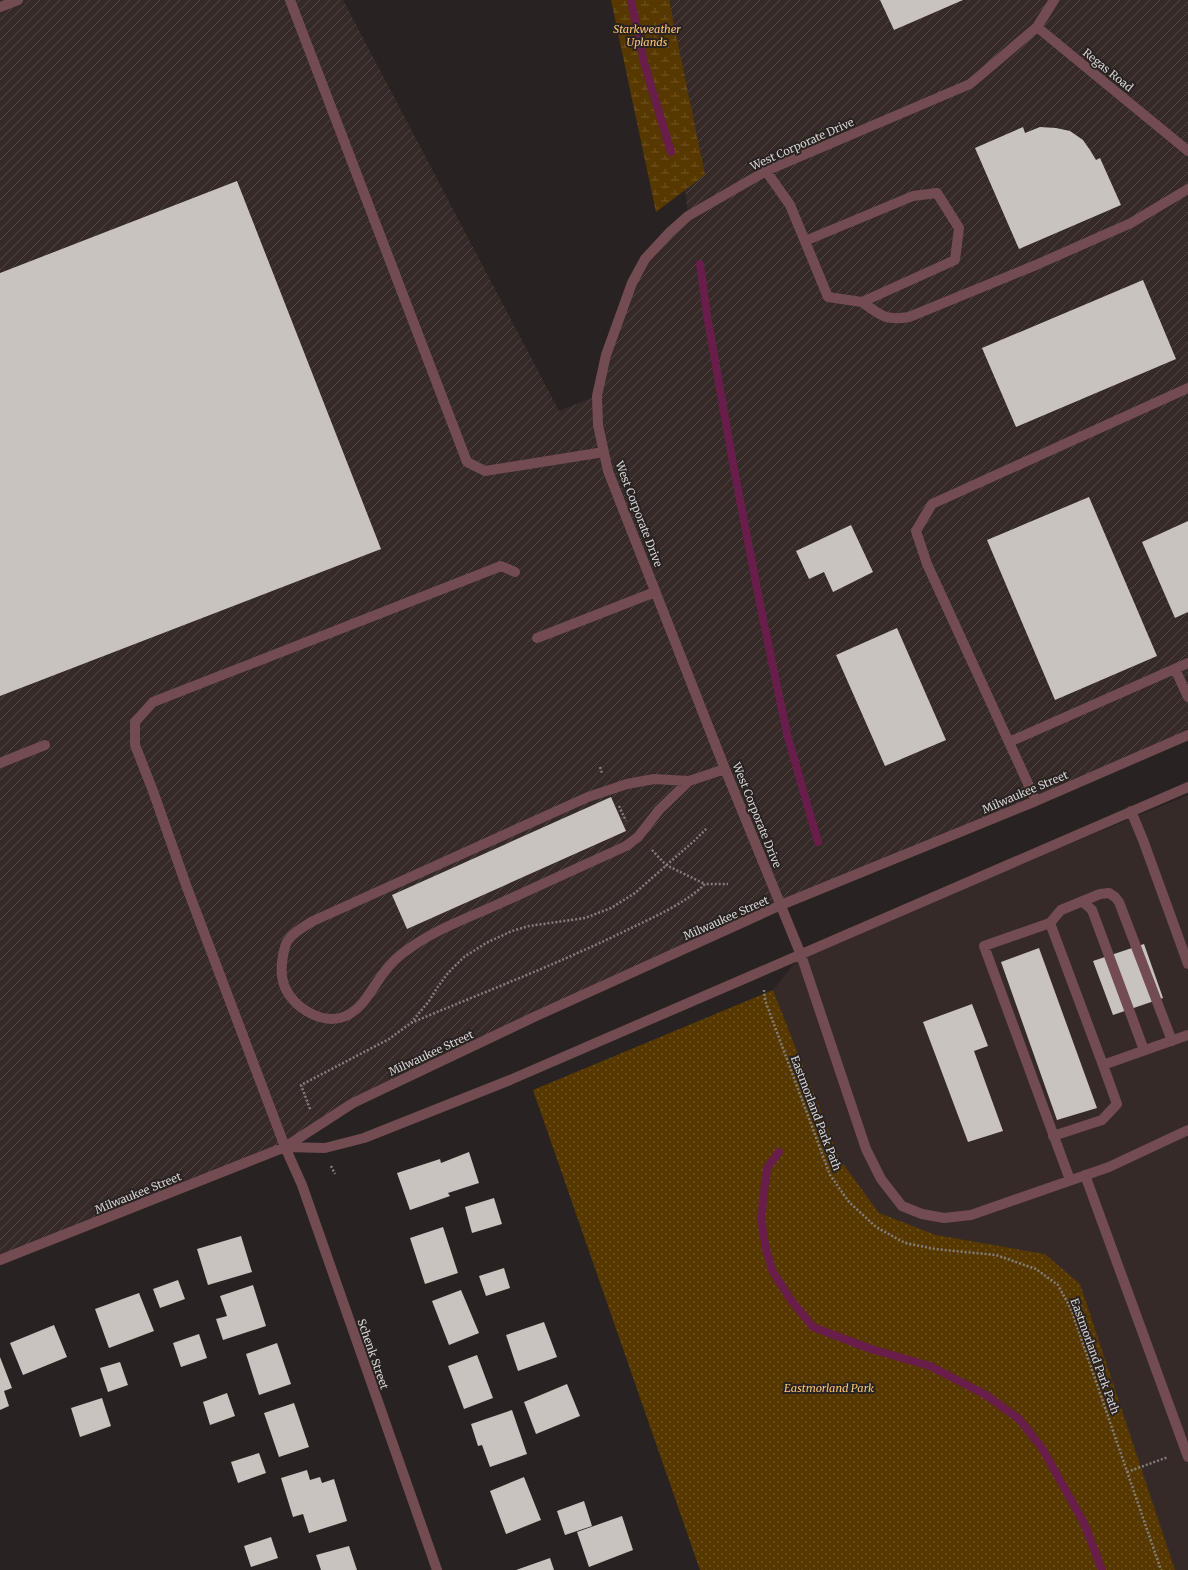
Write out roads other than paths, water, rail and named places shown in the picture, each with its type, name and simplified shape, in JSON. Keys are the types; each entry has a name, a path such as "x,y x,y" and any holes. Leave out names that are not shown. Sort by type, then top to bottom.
{"street":[{"path":"0,7 18,0"},
{"path":"290,0 467,462 485,471 604,452"},
{"path":"1037,27 1054,0"},
{"name":"West Corporate Drive","path":"1037,27 970,84 766,171 688,216 670,232 645,259 632,283 606,355 597,396 598,424 608,471 725,769 801,955 866,1149 881,1180 902,1206 922,1214 944,1218 971,1215 1109,1167 1188,1130"},
{"name":"Regas Road","path":"1037,27 1188,151"},
{"path":"766,171 790,206 828,296 862,302 885,318 909,317 1036,265 1131,223 1188,189"},
{"path":"805,241 912,196 937,193 959,228 955,260 862,302"},
{"path":"1036,801 927,564 916,531 932,504 1188,388"},
{"name":"Schenk Street","path":"437,1570 302,1185 285,1147 186,886 153,791 135,745 135,722 153,702 501,566 515,572"},
{"path":"538,638 655,592"},
{"path":"1009,742 1188,663"},
{"path":"1175,669 1188,697"},
{"name":"Milwaukee Street","path":"0,1260 285,1147 353,1104 534,1017 781,906 1036,801 1188,735"},
{"path":"0,763 45,745"},
{"path":"689,781 659,810 638,837 626,846 438,931 408,949 392,963 381,976 368,997 356,1010 345,1016 335,1019 323,1018 311,1014 291,998 282,976 284,950 288,940 297,931 313,921 588,797 627,784 654,779 689,781 725,769"},
{"path":"1155,801 1188,780"},
{"name":"Milwaukee Street","path":"285,1147 325,1148 364,1138 510,1080 1188,787"},
{"path":"1131,811 1146,847 1188,964"},
{"path":"1070,1180 984,946 1050,924 1061,910 1100,894 1109,893 1119,902 1172,1040"},
{"path":"1082,901 1092,910 1144,1050"},
{"path":"1050,924 1117,1104 1102,1120 1053,1136"},
{"path":"1103,1065 1188,1035"},
{"path":"1085,1175 1187,1454"}],"waterway":[{"path":"631,0 645,66 671,152"},
{"path":"700,264 707,315 734,469 760,604 787,734 818,842"},
{"path":"779,1152 767,1168 761,1218 766,1250 773,1272 791,1300 813,1327 871,1349 930,1366 986,1395 1019,1419 1042,1448 1084,1523 1102,1570"}],"park label":[{"name":"Starkweather Uplands","path":"647,35"},
{"name":"Eastmorland Park","path":"829,1388"}]}
